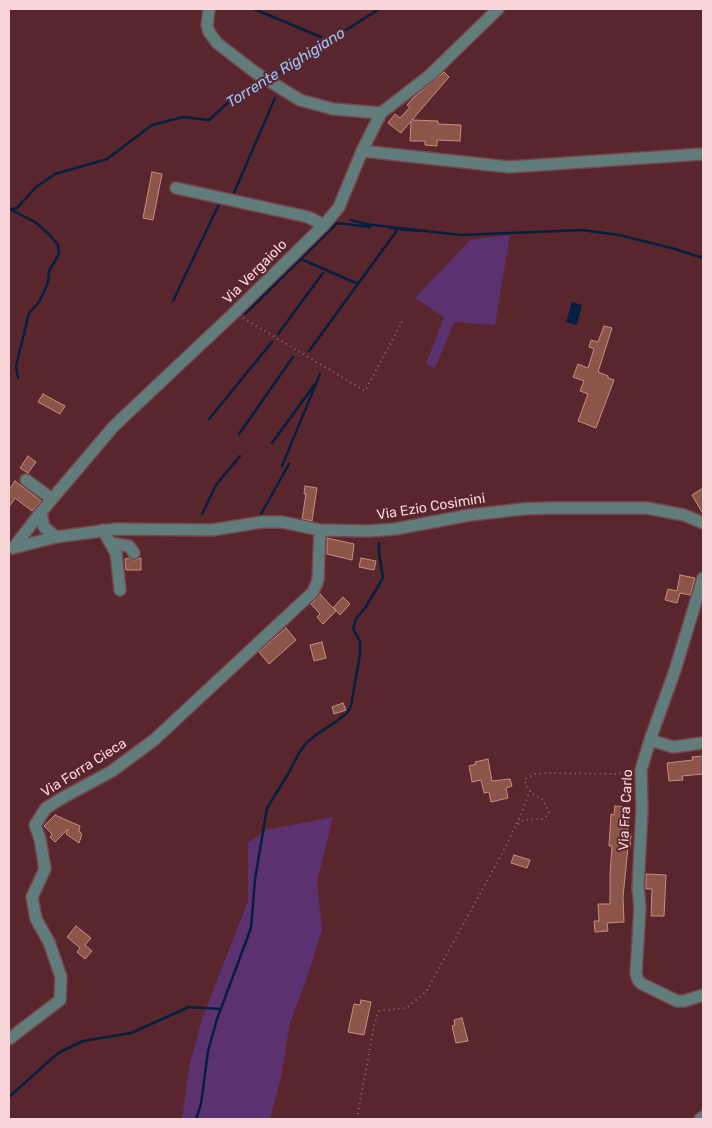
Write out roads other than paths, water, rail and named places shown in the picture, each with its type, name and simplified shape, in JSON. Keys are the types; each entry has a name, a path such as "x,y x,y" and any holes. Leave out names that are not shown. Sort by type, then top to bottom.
{"street":[{"path":"209,9 207,25 209,32 217,43 256,73 300,100 333,109 381,113"},
{"name":"Via Vergaiolo","path":"10,549 114,426 324,225 339,206 362,151 381,113 430,75 498,9"},
{"path":"362,151 509,167 703,154"},
{"path":"176,188 308,217 324,225"},
{"path":"26,480 52,500"},
{"name":"Via Ezio Cosimini","path":"10,549 56,537 116,529 212,530 262,522 282,522 336,532 395,529 470,516 523,509 548,508 647,508 684,515 703,523"},
{"path":"41,512 44,527 56,537"},
{"path":"103,530 116,553 120,590"},
{"name":"Via Forra Cieca","path":"9,1039 60,1000 61,977 49,942 36,919 32,897 45,869 40,839 34,825 46,808 112,771 154,740 313,592 318,580 320,530"},
{"path":"110,542 129,546 134,553"},
{"name":"Via Fra Carlo","path":"703,578 676,670 641,770 642,810 638,888 640,907 636,974 642,984 677,1001 684,1001 703,995"},
{"path":"650,740 673,747 703,743"}],"water":[{"path":"572,302 582,305 577,325 566,322"}],"waterway":[{"path":"254,9 321,37"},
{"name":"Torrente Righigiano","path":"271,78 379,9"},
{"path":"254,65 266,73"},
{"name":"Torrente Righigiano","path":"9,210 17,208 36,187 55,174 107,159 152,125 183,117 209,120 233,98 250,91 264,82"},
{"path":"234,193 275,98"},
{"path":"173,301 221,200"},
{"path":"11,210 35,222 49,234 58,245 59,254 49,271 48,283 39,302 29,313 16,366 18,378"},
{"path":"351,220 365,224 461,235 582,230 619,235 703,258"},
{"path":"245,314 337,223 370,227"},
{"path":"390,228 419,231"},
{"path":"309,351 398,229"},
{"path":"301,259 358,284"},
{"path":"278,334 323,273"},
{"path":"209,419 272,342"},
{"path":"239,434 293,357"},
{"path":"282,466 320,374"},
{"path":"272,443 315,384"},
{"path":"202,514 216,485 240,456"},
{"path":"261,514 289,464"},
{"path":"196,1119 201,1104 208,1051 217,1019 251,928 255,879 267,808 306,743 347,713 351,706 360,654 360,641 353,629 356,619 383,578 379,543"},
{"path":"9,1097 60,1052 83,1041 131,1033 189,1007 221,1009"}]}
